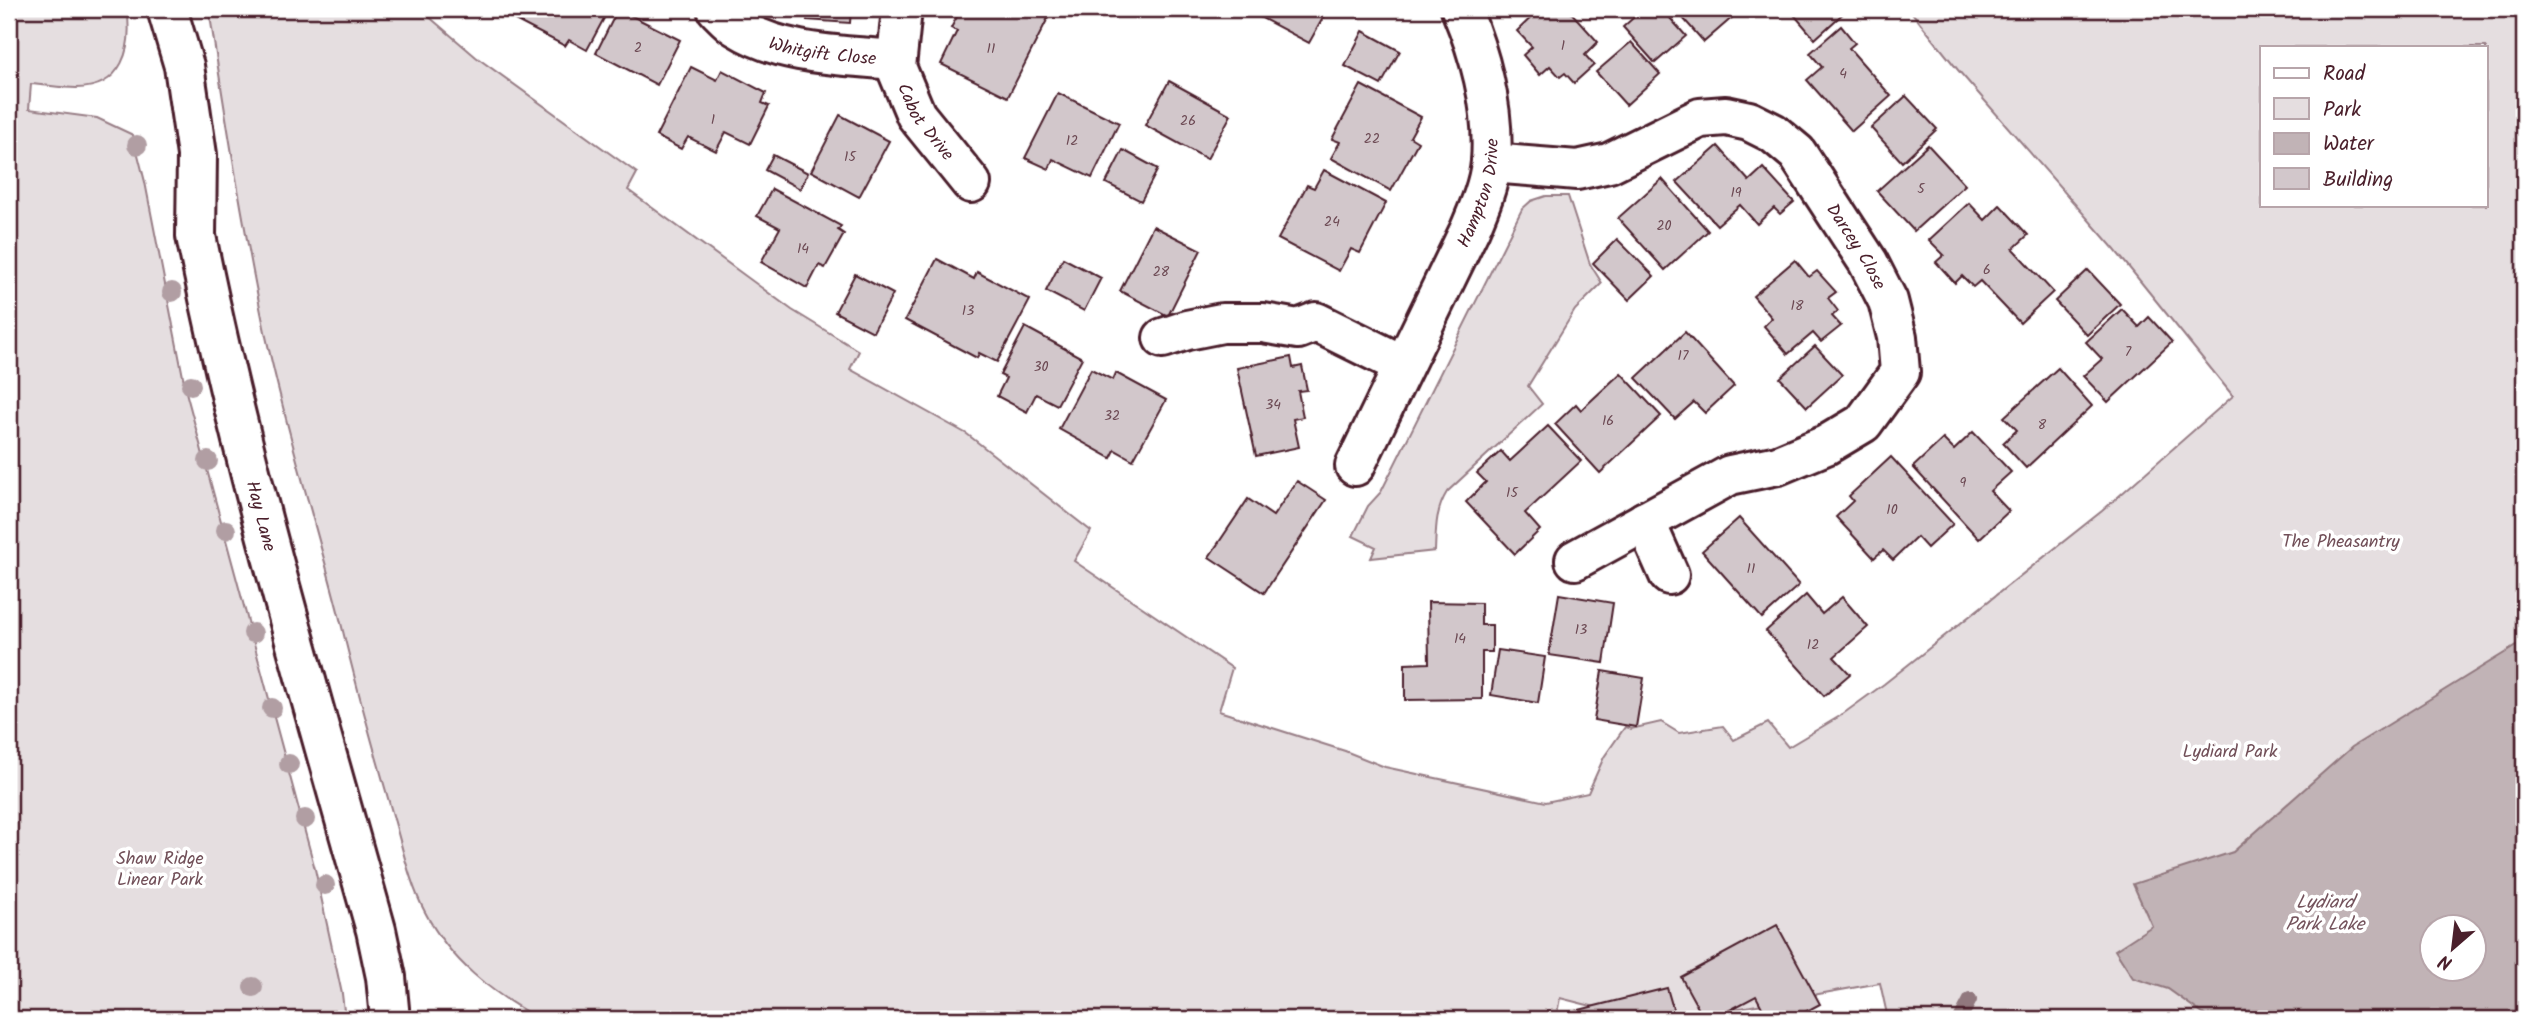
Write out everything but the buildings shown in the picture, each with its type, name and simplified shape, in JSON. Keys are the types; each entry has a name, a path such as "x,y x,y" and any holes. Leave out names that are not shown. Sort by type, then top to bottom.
{"street":[{"name":"Hay Lane","path":"167,9 184,66 198,168 196,236 225,374 259,510 376,930 386,977 390,1019"},
{"name":"Whitgift Close","path":"717,9 736,27 767,41 808,51 897,60"},
{"name":"Cabot Drive","path":"902,9 896,67 916,115 971,183"},
{"name":"Hampton Drive","path":"1355,466 1483,198 1491,163 1491,124 1484,78 1472,35 1461,9"},
{"name":"Darcey Close","path":"1491,163 1577,170 1609,163 1700,118 1726,116 1749,121 1773,133 1797,153 1868,262 1888,301 1897,337 1900,372 1863,424 1826,445 1778,465 1730,475 1576,560"},
{"path":"1163,338 1222,323 1263,323 1298,329 1316,322 1403,365"},
{"path":"1645,521 1669,575"}],"green space":[{"name":"Shaw Ridge Linear Park","path":"9,9 127,9 126,51 114,73 105,81 92,86 70,88 31,84 29,109 97,118 133,135 145,182 186,392 315,869 345,1019 9,1019"},
{"path":"209,9 420,9 476,57 637,173 628,190 792,310 859,351 850,369 967,434 1091,531 1074,561 1232,668 1219,711 1345,751 1385,767 1546,802 1588,793 1604,757 1625,727 1631,729 1661,722 1679,733 1723,726 1734,740 1768,723 1788,747 1840,716 1884,684 2102,511 2233,396 2115,250 1958,70 1909,9 2524,9 2524,1019 1888,1019 1880,983 1712,1013 1697,1019 1621,1019 1607,1010 1560,998 1556,1019 539,1019 489,987 460,961 435,930 411,878 366,721 291,438 256,287"},
{"path":"1546,196 1568,196 1590,264 1602,283 1575,310 1528,386 1542,404 1447,492 1438,513 1435,551 1371,558 1376,547 1353,536 1368,506 1381,492 1522,209 1531,201"}],"water":[{"name":"Lydiard Park Lake","path":"2524,641 2524,1019 2210,1019 2168,989 2133,978 2115,950 2152,926 2133,884 2233,852 2352,747"}],"waterway":[{"path":"1960,1019 1970,1000"}],"park label":[{"name":"The Pheasantry","path":"2341,541"},
{"name":"Lydiard Park","path":"2230,751"}]}
